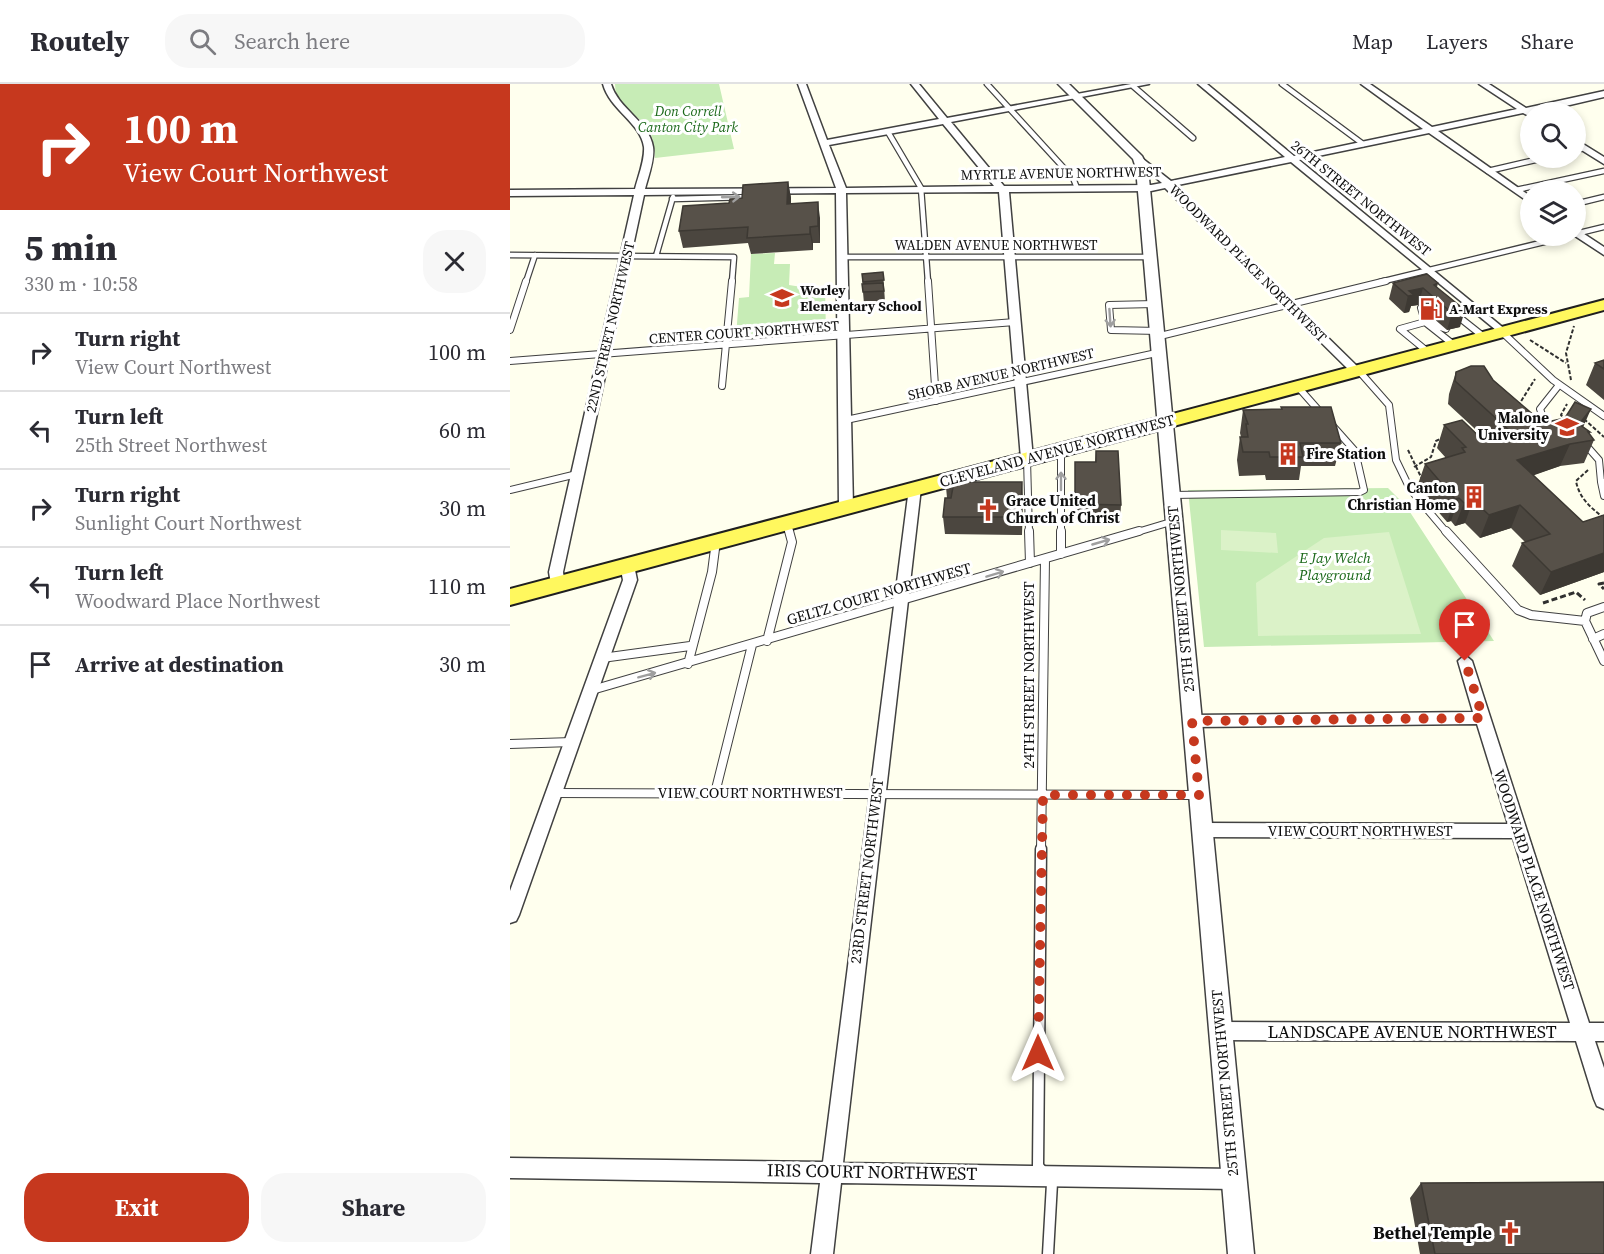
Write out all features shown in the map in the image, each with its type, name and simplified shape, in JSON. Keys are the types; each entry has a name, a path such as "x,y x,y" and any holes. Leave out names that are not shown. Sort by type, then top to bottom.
{"main road":[{"name":"CLEVELAND AVENUE NORTHWEST","path":"510,597 1604,305"}],"street":[{"name":"22ND STREET NORTHWEST","path":"558,584 556,572 641,191 648,143 636,123 613,102 607,84"},
{"path":"802,84 841,188 846,506"},
{"path":"915,84 1001,188 1005,196 1027,459"},
{"path":"1063,84 1138,158"},
{"path":"825,143 1145,84"},
{"name":"26TH STREET NORTHWEST","path":"1202,84 1502,332"},
{"path":"1365,84 1520,193"},
{"path":"1483,84 1520,108"},
{"name":"MYRTLE AVENUE NORTHWEST","path":"1570,102 1604,94"},
{"name":"MYRTLE AVENUE NORTHWEST","path":"510,193 641,191 674,195 841,188 1144,188 1520,113"},
{"path":"1586,152 1604,160"},
{"name":"WOODWARD PLACE NORTHWEST","path":"1138,158 1358,371"},
{"name":"25TH STREET NORTHWEST","path":"1138,158 1144,188 1162,351 1174,521 1241,1254"},
{"path":"1586,241 1604,252"},
{"name":"23RD STREET NORTHWEST","path":"822,1254 876,794 915,488"},
{"path":"510,915 516,884 554,793 630,580 627,565"},
{"name":"WOODWARD PLACE NORTHWEST","path":"1465,661 1604,1099"},
{"path":"1192,721 1483,718"},
{"name":"VIEW COURT NORTHWEST","path":"1202,830 1518,831"},
{"name":"LANDSCAPE AVENUE NORTHWEST","path":"1220,1031 1604,1032"},
{"name":"IRIS COURT NORTHWEST","path":"510,1168 831,1171 1134,1179 1234,1179"}],"lane":[{"path":"987,84 1073,178 1077,188"},
{"path":"1282,84 1363,144"},
{"path":"1130,86 1193,138"},
{"path":"888,132 921,188 936,401"},
{"path":"1488,171 1520,164"},
{"path":"1516,190 1604,171"},
{"path":"656,256 674,195"},
{"path":"1586,201 1604,197"},
{"path":"1586,231 1604,227"},
{"path":"1155,304 1109,305 1111,330 1159,334 1288,305 1525,246"},
{"path":"510,255 734,257 722,386"},
{"path":"510,330 535,255"},
{"name":"WALDEN AVENUE NORTHWEST","path":"842,257 1151,257"},
{"path":"1458,325 1456,314 1458,309 1471,306"},
{"path":"1422,308 1425,322 1454,345"},
{"path":"1425,322 1429,314"},
{"path":"1449,314 1456,314 1484,337"},
{"name":"CENTER COURT NORTHWEST","path":"510,361 1015,322"},
{"path":"1425,322 1446,329"},
{"path":"1428,352 1400,329 1425,322 1438,322"},
{"path":"1502,332 1559,385 1604,416"},
{"name":"SHORB AVENUE NORTHWEST","path":"846,420 1162,351"},
{"path":"1358,371 1389,405 1396,460 1410,489 1481,572 1518,610 1531,615 1585,621"},
{"path":"1559,385 1540,409 1545,423 1561,432"},
{"path":"1172,495 1360,492 1364,490 1352,446 1298,387"},
{"path":"1578,439 1598,454 1601,462 1604,496"},
{"path":"1060,554 1061,450"},
{"path":"1027,459 1030,563"},
{"path":"510,490 577,474"},
{"name":"GELTZ COURT NORTHWEST","path":"590,690 688,664 1174,521"},
{"path":"767,641 792,542 787,522"},
{"path":"688,664 690,646 715,561 716,541"},
{"name":"24TH STREET NORTHWEST","path":"1045,559 1043,795 1038,986 1038,1166 1053,1183 1048,1254"},
{"path":"1604,607 1587,613 1585,621 1604,661"},
{"path":"1593,639 1604,634"},
{"path":"715,793 752,645"},
{"path":"602,658 690,646"},
{"path":"510,744 572,742"},
{"name":"VIEW COURT NORTHWEST","path":"554,793 1199,795"}],"path":[{"path":"1572,427 1561,416 1574,386 1566,363 1566,353 1574,326"},
{"path":"1527,338 1566,363"},
{"path":"1565,406 1574,413"},
{"path":"1584,419 1604,437"},
{"path":"1414,467 1431,457 1436,441 1449,438"},
{"path":"1604,583 1599,584 1604,589"},
{"path":"1535,603 1544,603 1576,592 1585,601 1594,597"}],"green space":[{"name":"Don Correll Canton City Park","path":"615,84 719,84 734,149 655,158 652,136 648,128 616,98"},
{"path":"775,253 774,264 790,264 789,285 808,288 825,286 826,334 741,340 736,336 739,298 749,297 751,254"},
{"name":"E Jay Welch Playground","path":"1388,488 1406,506 1494,641 1204,647 1188,490"},
{"path":"1221,530 1276,533 1278,553 1221,550"},
{"path":"1389,532 1421,634 1258,636 1256,583 1324,538"}],"building":[{"path":"788,182 787,204 818,202 818,226 810,227 810,234 747,238 748,227 679,231 683,206 729,203 730,199 742,198 743,185"},
{"path":"883,272 884,280 863,282 862,274"},
{"path":"1427,274 1438,283 1434,285 1465,310 1452,313 1423,288 1409,291 1414,295 1408,296 1393,283"},
{"path":"883,283 884,291 863,292 862,284"},
{"path":"1604,360 1604,369 1595,363"},
{"path":"1471,366 1484,366 1493,380 1543,423 1565,418 1575,402 1591,409 1579,424 1590,432 1588,432 1594,440 1570,444 1517,460 1583,522 1604,515 1604,553 1551,572 1522,543 1550,534 1520,505 1489,515 1473,500 1464,503 1459,498 1455,499 1425,464 1465,452 1462,448 1466,447 1444,425 1462,420 1484,441 1512,433 1455,381 1456,372"},
{"path":"1281,407 1331,407 1341,443 1300,443 1303,457 1270,457 1269,452 1243,452 1240,437 1248,437 1246,424 1248,424 1243,410 1282,409"},
{"path":"1096,451 1118,451 1121,505 1075,504 1075,462 1096,462"},
{"path":"956,476 963,476 962,482 1022,482 1021,517 943,517 945,498 951,498 953,487 946,487 947,482"},
{"name":"Bethel Temple","path":"1604,1182 1604,1254 1435,1254 1421,1183"}],"place":[{"name":"Worley Elementary School","path":"782,298"},
{"name":"A-Mart Express","path":"1431,309"},
{"name":"Malone University","path":"1567,427"},
{"name":"Fire Station","path":"1288,454"},
{"name":"Canton Christian Home","path":"1474,497"},
{"name":"Grace United Church of Christ","path":"988,510"},
{"name":"Bethel Temple","path":"1510,1233"}],"route":[{"path":"1038,1053 1043,795 1199,795 1192,721 1483,718 1465,661"}]}
